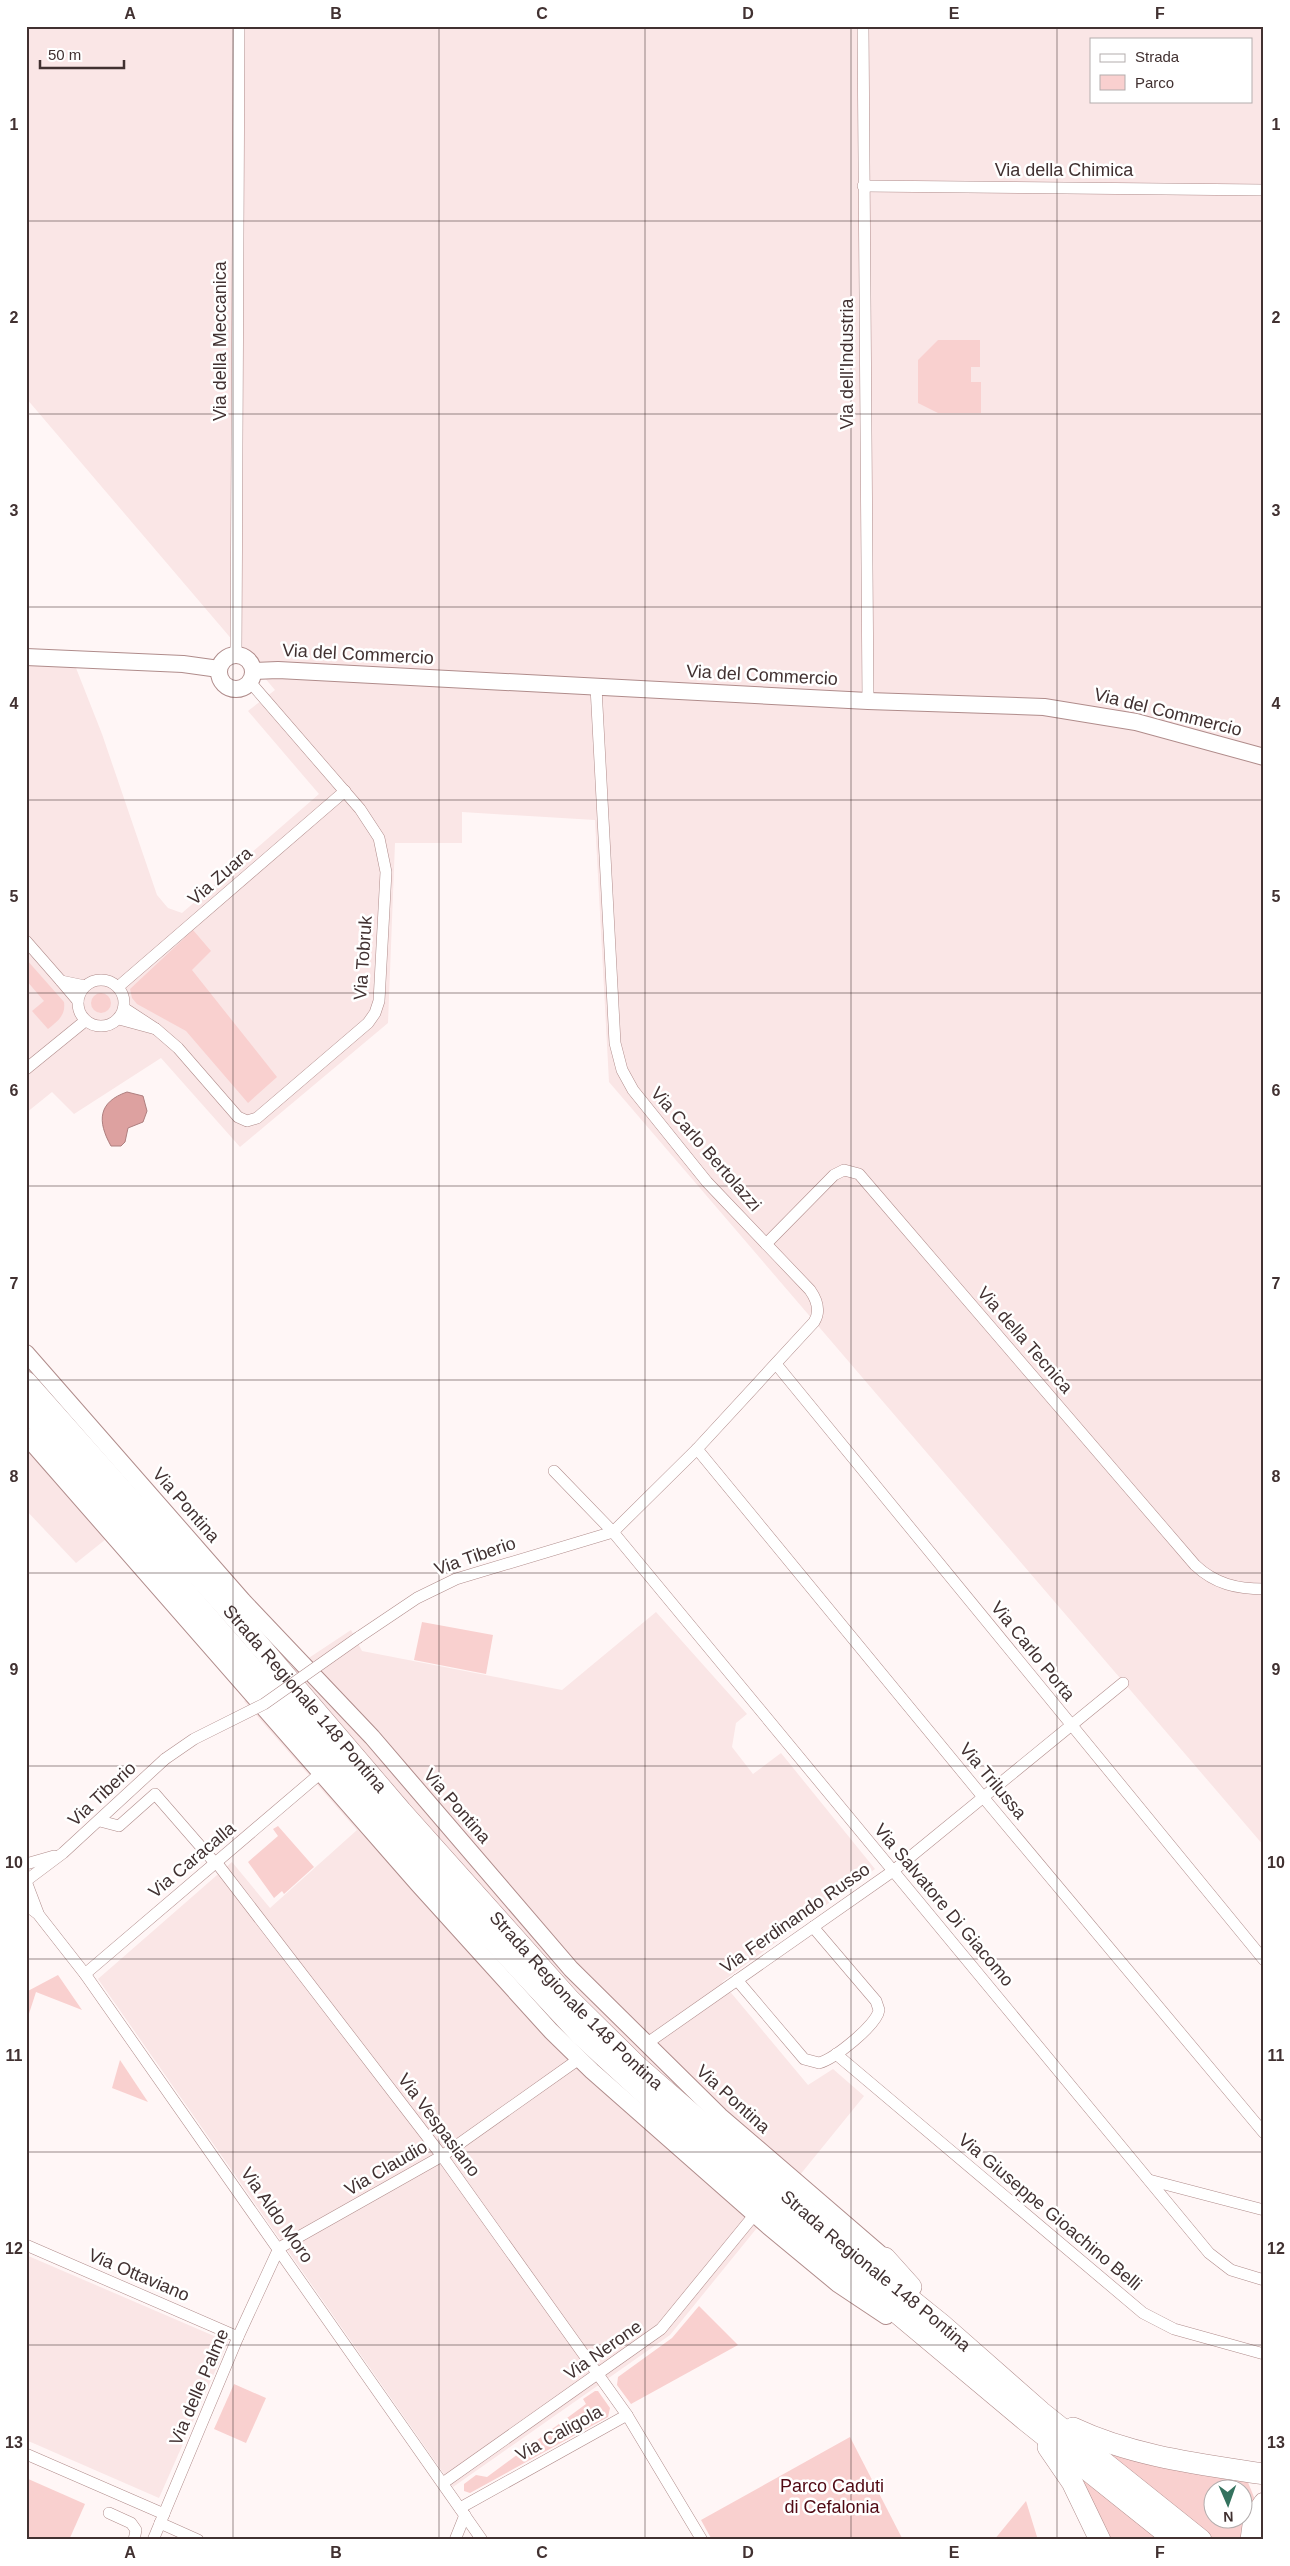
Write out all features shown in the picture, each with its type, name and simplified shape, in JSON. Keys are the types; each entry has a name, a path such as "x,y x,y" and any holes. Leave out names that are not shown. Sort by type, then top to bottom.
{"highway":[{"name":"Strada Regionale 148 Pontina","path":"26,1382 243,1626 407,1819 569,1999 638,2066 833,2237 937,2333 1176,2540"},
{"name":"Strada Regionale 148 Pontina","path":"26,1409 434,1877 540,1994 581,2035 714,2157 937,2333"},
{"path":"885,2258 937,2333"},
{"path":"886,2316 937,2333"},
{"name":"Strada Regionale 148 Pontina","path":"1033,2416 1201,2540"},
{"path":"1033,2416 1129,2449 1257,2473 1264,2498"},
{"path":"1033,2416 1066,2472 1100,2540"},
{"path":"1250,2540 1254,2518 1264,2503"}],"street":[{"name":"Via della Meccanica","path":"236,656 239,26"},
{"name":"Via dell'Industria","path":"863,26 868,701"},
{"name":"Via della Chimica","path":"863,186 1264,190"},
{"path":"236,656 247,660 251,677 241,689 229,688 222,682 220,669 226,659 236,656"},
{"path":"26,657 183,664 220,669"},
{"name":"Via del Commercio","path":"251,677 278,670 868,701 1028,706 1079,711 1136,722 1264,757"},
{"name":"Via Tobruk","path":"124,1008 156,1029 178,1048 238,1117 247,1121 257,1118 370,1021 379,1001 385,863 381,844 374,828 251,677"},
{"name":"Via Carlo Bertolazzi","path":"596,686 615,1044 619,1062 630,1086 707,1182 810,1290 818,1311 814,1322 776,1364 697,1449 613,1532"},
{"name":"Via Zuara","path":"118,987 345,791"},
{"path":"26,941 78,1000"},
{"path":"105,980 118,987 122,993 124,1008 119,1019 106,1026 92,1025 85,1021 80,1015 78,1000 85,986 91,982 105,980"},
{"path":"61,981 85,986"},
{"name":"Via Tobruk","path":"119,1019 156,1029"},
{"path":"26,1069 85,1021"},
{"name":"Via della Tecnica","path":"766,1244 834,1175 844,1170 859,1174 1195,1565 1210,1577 1224,1584 1244,1589 1264,1589"},
{"name":"Via Pontina","path":"26,1353 243,1601 372,1738 571,1969 720,2116 885,2258"},
{"name":"Via Carlo Porta","path":"776,1364 1264,1960"},
{"path":"26,1436 509,1987 579,2059 755,2214 838,2284 886,2316"},
{"name":"Via Trilussa","path":"697,1449 983,1797 1264,2133"},
{"name":"Via Salvatore Di Giacomo","path":"554,1471 613,1532 1212,2256 1231,2270 1264,2280"},
{"name":"Via Tiberio","path":"27,1881 100,1821 165,1759 194,1739 253,1711 418,1598 456,1579 613,1532"},
{"name":"Via Ferdinando Russo","path":"646,2044 893,1871 1123,1684"},
{"name":"Via Caracalla","path":"85,1974 322,1772"},
{"name":"Via Vespasiano","path":"100,1821 119,1826 155,1794 215,1862 442,2156 600,2374 627,2415"},
{"name":"Via Tiberio","path":"26,1864 63,1853"},
{"name":"Via Aldo Moro","path":"27,1881 38,1914"},
{"name":"Via Aldo Moro","path":"26,1905 38,1914 85,1974 482,2540"},
{"path":"737,1980 803,2057 815,2063 825,2061 836,2054 873,2023 879,2013 876,2002 813,1927"},
{"name":"Via Giuseppe Gioachino Belli","path":"836,2054 1143,2313 1168,2326 1264,2354"},
{"name":"Via Claudio","path":"279,2248 442,2156 579,2059"},
{"path":"1149,2180 1264,2210"},
{"name":"Via Nerone","path":"443,2484 661,2330 755,2214"},
{"name":"Via Ottaviano","path":"26,2245 238,2337"},
{"name":"Via delle Palme","path":"153,2540 238,2337 279,2248"},
{"name":"Via Caligola","path":"462,2512 627,2415 702,2540"},
{"path":"26,2454 162,2519 198,2540"},
{"path":"455,2540 462,2512"},
{"path":"109,2513 131,2523 136,2530 134,2540"}],"shaded area":[{"path":"26,26 1264,26 1264,1846 609,1082 595,820 462,812 462,843 395,843 388,1023 240,1147 161,1058 74,1114 52,1092 26,1113 26,665 76,668 102,734 157,895 168,908 182,913 319,794 248,711 275,690 26,398"},
{"path":"127,1092 143,1096 147,1111 143,1122 128,1128 125,1142 121,1146 111,1146 106,1137 102,1121 103,1113 110,1101"},
{"path":"26,1425 116,1531 76,1563 26,1510"},
{"path":"656,1612 747,1714 736,1723 732,1747 753,1774 781,1753 875,1869 722,1982 808,2085 833,2069 864,2096 670,2335 453,2487 98,1979 232,1862 270,1908 357,1830 244,1701 351,1630 362,1651 562,1690"},
{"path":"26,2255 228,2342 159,2498 26,2440"}],"green space":[{"path":"938,340 980,340 980,367 971,367 971,382 981,382 981,413 938,413 918,403 918,360"},
{"path":"193,930 211,951 192,970 277,1077 248,1103 186,1031 137,1004 132,998 130,989"},
{"path":"26,959 64,1002 64,1011 48,1029 32,1011 44,1001 26,980"},
{"path":"101,993 108,996 111,1003 108,1010 101,1013 94,1010 91,1003 94,996"},
{"path":"422,1622 493,1635 486,1674 414,1660"},
{"path":"278,1826 314,1867 284,1894 282,1891 274,1898 248,1862 278,1836 273,1829"},
{"path":"58,1975 82,2010 36,1992 26,2023 26,1992"},
{"path":"120,2060 148,2102 112,2088"},
{"path":"699,2306 738,2345 631,2404 617,2385 618,2377 672,2338"},
{"path":"234,2384 266,2398 246,2443 214,2429"},
{"path":"598,2391 610,2408 608,2417 470,2493 464,2491 464,2484 476,2475 487,2477 586,2404 583,2399"},
{"name":"Parco Caduti di Cefalonia","path":"850,2437 903,2540 712,2540 701,2520"},
{"path":"1098,2450 1237,2478 1202,2478 1202,2528 1242,2528 1241,2540 1207,2540"},
{"path":"1080,2475 1160,2540 1101,2540"},
{"path":"26,2478 85,2504 69,2540 26,2540"},
{"path":"1252,2492 1256,2502 1252,2508"},
{"path":"1026,2501 1038,2540 994,2540"}]}
